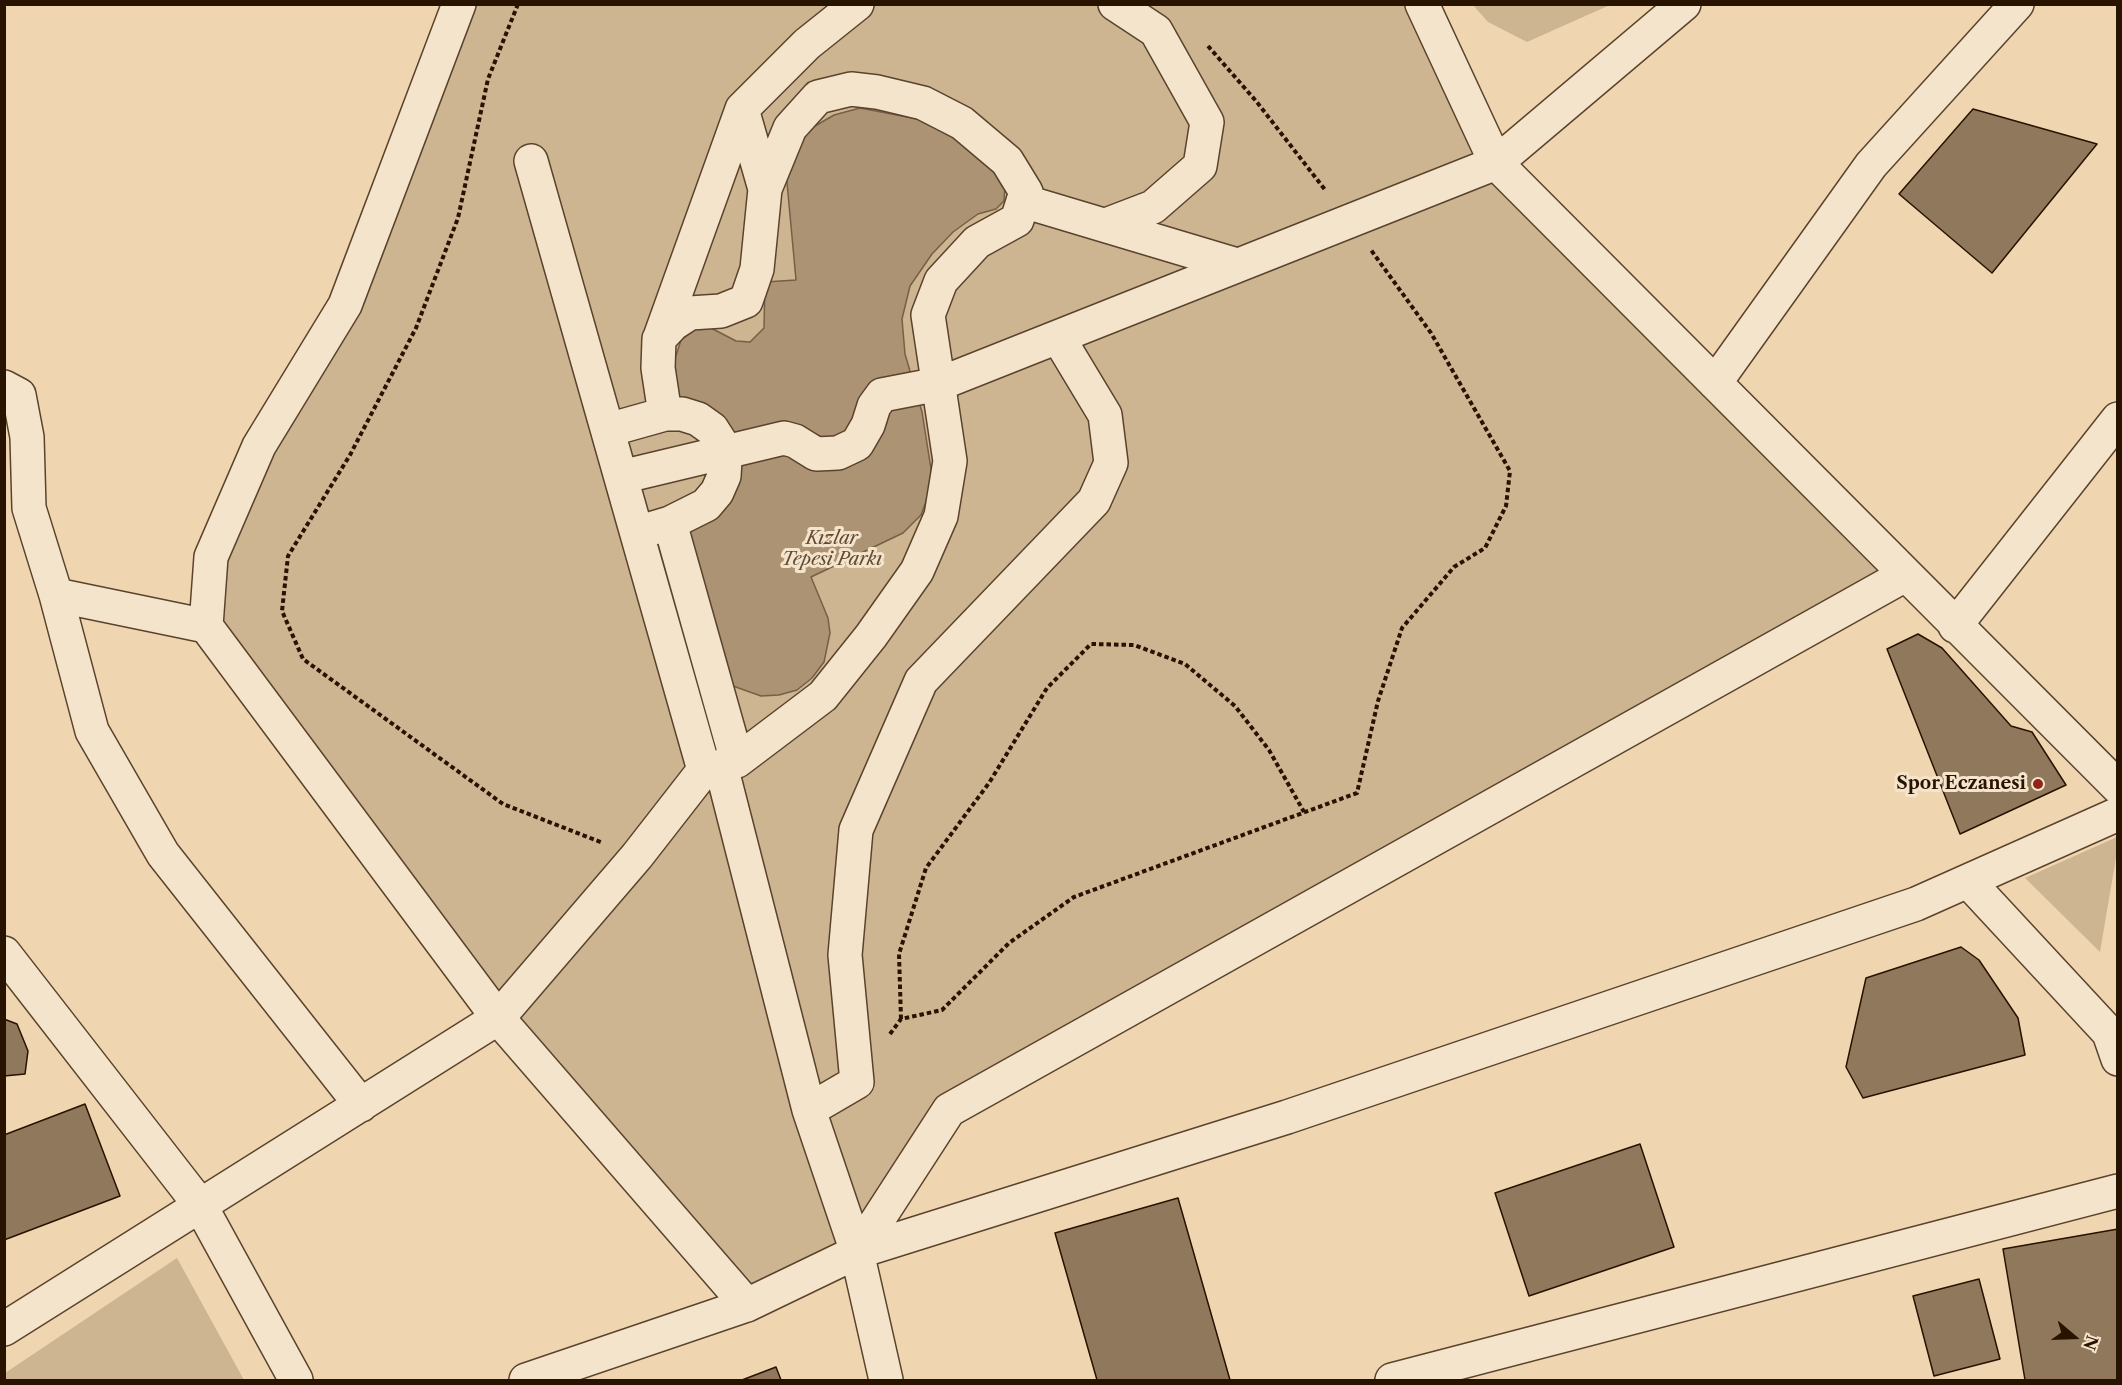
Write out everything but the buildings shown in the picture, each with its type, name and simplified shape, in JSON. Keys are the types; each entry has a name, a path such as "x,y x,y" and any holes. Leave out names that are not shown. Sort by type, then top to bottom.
{"street":[{"path":"459,4 345,305 259,446 211,557 206,626 498,1018 747,1305"},
{"path":"665,414 658,368 659,339 742,109 807,44 857,4"},
{"path":"1106,225 1153,207 1200,166 1207,122 1156,31 1115,4"},
{"path":"1422,4 1496,163 2118,787"},
{"path":"621,477 784,438 795,441 816,454 838,453 857,444 868,425 873,406 882,395 939,384 1496,163 1684,4"},
{"path":"1715,383 1870,165 2017,4"},
{"path":"4,1329 498,1018 636,856 721,766 823,696 871,636 917,571 941,516 950,461 928,315 941,280 977,242 1017,220 1026,192 1007,161 962,123 923,104 877,92 851,89 818,97 790,128 765,189 757,268 746,301 721,311 690,313 673,324 659,339"},
{"path":"742,109 765,189"},
{"path":"531,161 638,533 721,766"},
{"path":"1023,201 1238,265"},
{"path":"809,1110 857,1082 845,956 856,830 921,681 1094,501 1111,463 1104,415 1058,337"},
{"path":"4,387 19,396 27,437 29,508 56,595 92,731 163,854 361,1105"},
{"path":"608,430 665,414 682,414 698,419 712,429 723,452 724,476 717,492 706,505 670,523 638,533"},
{"path":"1956,626 2118,419"},
{"path":"670,523 721,766 809,1110 857,1252 886,1380"},
{"path":"857,1252 949,1110 1905,575"},
{"path":"56,595 206,626"},
{"path":"526,1380 747,1305 857,1252 1320,1106 1884,915 1968,881 2118,814"},
{"path":"1968,881 2115,1035"},
{"path":"4,953 200,1205 296,1380"},
{"path":"1392,1380 2118,1191"}],"path":[{"path":"518,4 488,79 458,218 417,328 350,455 288,556 282,612 303,660 503,804 636,856"},
{"path":"901,1019 942,1010 1009,943 1074,897 1357,793 1378,701 1402,628 1454,567 1485,548 1506,506 1510,471 1431,333 1349,221 1256,101 1206,43"},
{"path":"888,1037 901,1019 899,954 926,868 989,783 1047,688 1091,644 1134,645 1185,664 1235,706 1269,750 1304,812"}],"green space":[{"name":"Kızlar Tepesi Parkı","path":"459,4 1422,5 1496,163 1905,575 949,1110 857,1252 747,1305 206,626 211,557 345,305"},
{"path":"1473,5 1610,5 1527,42 1488,22"},
{"path":"2117,837 2117,852 2100,952 2025,878"},
{"path":"177,1258 244,1380 5,1380 5,1373"}],"shaded area":[{"path":"860,108 918,119 973,147 1005,185 1004,201 996,209 978,214 953,232 932,254 910,286 902,319 905,354 922,412 931,469 930,491 921,515 903,533 811,577 828,618 830,633 824,662 812,678 797,690 779,695 761,696 733,686 722,676 686,521 736,484 741,469 742,454 674,405 671,371 681,340 699,327 711,328 736,341 750,342 764,328 765,282 796,280 786,172 808,130 834,115"}],"place":[{"name":"Spor Eczanesi","path":"2038,784"}]}
